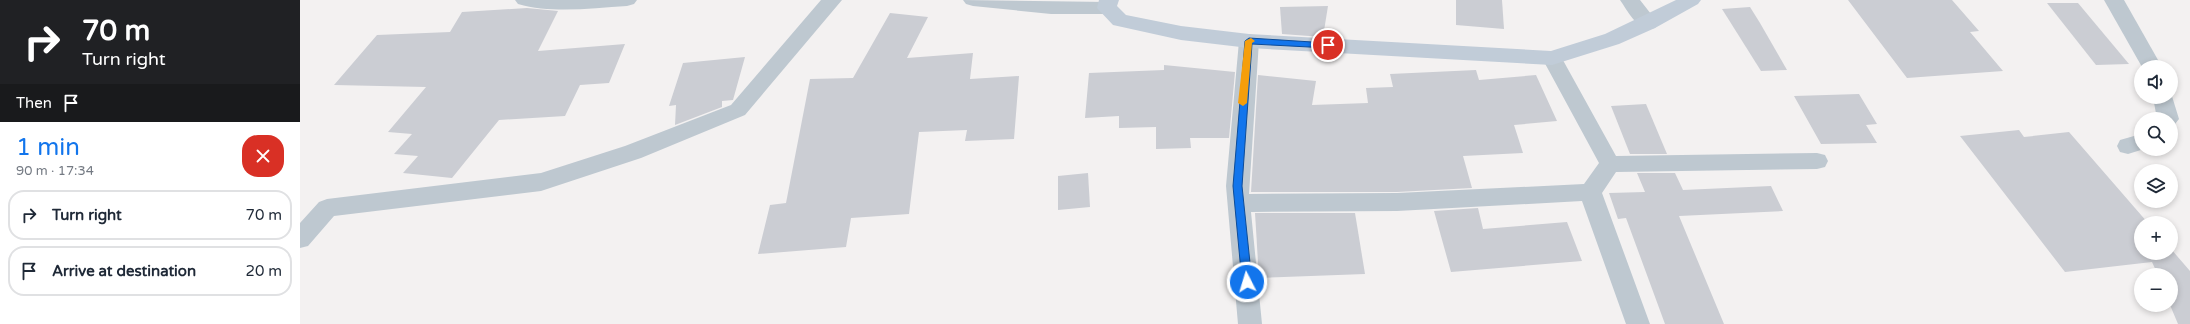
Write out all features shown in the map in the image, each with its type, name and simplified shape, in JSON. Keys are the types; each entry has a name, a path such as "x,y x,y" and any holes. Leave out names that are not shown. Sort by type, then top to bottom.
{"street":[{"path":"525,0 557,3 638,0"},
{"path":"300,238 327,208 541,182 633,152 738,110 832,0"},
{"path":"973,0 1051,8 1108,4 1120,20 1181,33 1249,41 1552,58 1612,39 1648,23 1691,0"},
{"path":"1630,0 1648,23"},
{"path":"2114,0 2148,60"},
{"path":"1249,41 1237,186 1250,324"},
{"path":"1552,58 1610,164"},
{"path":"1610,164 1817,162"},
{"path":"1590,192 1610,164"},
{"path":"1239,203 1397,202 1590,192"},
{"path":"1590,192 1638,324"}],"building":[{"path":"1456,0 1502,0 1504,29 1456,25"},
{"path":"1848,0 1952,0 1979,31 1970,32 2003,71 1907,78"},
{"path":"2047,3 2078,3 2129,64 2096,65"},
{"path":"1328,6 1323,37 1282,34 1280,7"},
{"path":"1750,7 1787,70 1761,71 1722,9"},
{"path":"527,8 558,11 538,51 625,44 609,83 580,85 565,116 499,120 452,178 403,173 418,156 394,154 412,134 388,132 426,87 334,85 377,35 450,32 462,12"},
{"path":"890,13 928,17 907,58 973,53 970,79 1019,76 1014,139 965,141 967,130 919,132 909,214 851,218 846,247 758,254 770,205 786,203 810,79 853,78"},
{"path":"745,57 733,100 722,101 722,107 675,125 676,105 669,106 683,63"},
{"path":"1164,65 1235,72 1229,138 1190,138 1191,148 1156,149 1156,127 1119,128 1119,116 1085,118 1089,73 1164,70"},
{"path":"1476,70 1479,80 1536,75 1557,121 1514,125 1523,153 1463,156 1472,188 1397,192 1251,192 1258,75 1316,81 1312,105 1368,103 1366,88 1393,87 1390,74"},
{"path":"1859,94 1877,124 1866,125 1877,143 1821,144 1794,96"},
{"path":"1646,104 1667,154 1630,154 1611,106"},
{"path":"2019,130 2024,137 2069,132 2142,216 2134,216 2134,260 2178,260 2178,257 2190,271 2190,324 2178,324 2173,312 2178,312 2178,268 2155,268 2152,262 2065,272 1960,136"},
{"path":"1088,173 1090,207 1058,210 1058,176"},
{"path":"1637,173 1675,173 1683,190 1771,186 1783,211 1679,216 1724,324 1665,324 1626,218 1618,219 1609,193 1645,192"},
{"path":"1478,208 1483,229 1567,222 1582,261 1451,272 1434,211"},
{"path":"1255,213 1355,213 1365,274 1259,278"}],"slow traffic":[{"path":"1243,103 1249,41 1251,41"}],"route":[{"path":"1247,282 1237,186 1242,108 1249,41 1328,45"}]}
